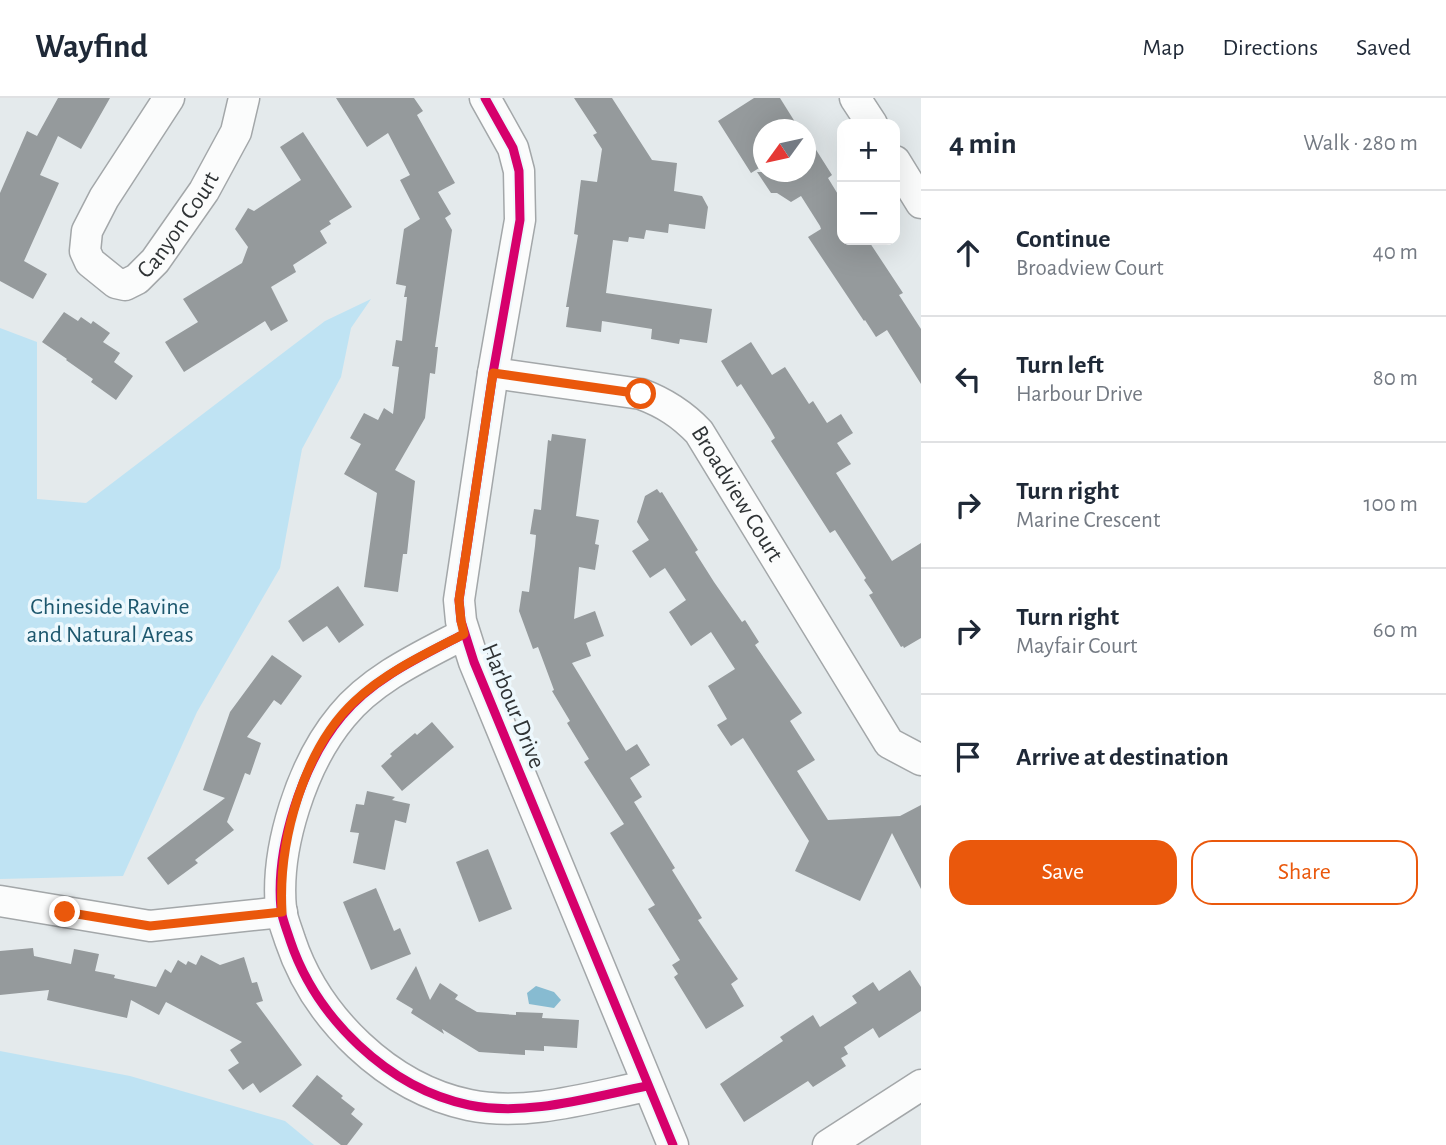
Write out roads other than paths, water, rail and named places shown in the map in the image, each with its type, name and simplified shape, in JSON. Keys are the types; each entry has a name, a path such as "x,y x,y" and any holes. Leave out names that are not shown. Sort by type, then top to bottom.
{"street":[{"name":"Canyon Court","path":"169,98 104,198 87,231 85,251 90,262 116,283 125,285 137,279 155,261 204,191 236,132 244,98"},
{"name":"Harbour Drive","path":"485,98 499,118 513,148 519,171 520,220 493,373 459,600 461,621 474,662 673,1145"},
{"path":"855,98 869,119"},
{"path":"900,169 921,203"},
{"name":"Broadview Court","path":"493,373 641,394 684,415 699,432 889,743 921,760"},
{"path":"464,634 402,668 354,702 329,733 305,778 290,824 280,886 282,912 297,960 326,1008 362,1048 420,1088 470,1105 513,1109 648,1086"},
{"path":"0,901 150,926 282,912"},
{"path":"828,1145 921,1085"}],"park label":[{"name":"Chineside Ravine and Natural Areas","path":"110,621"}]}
